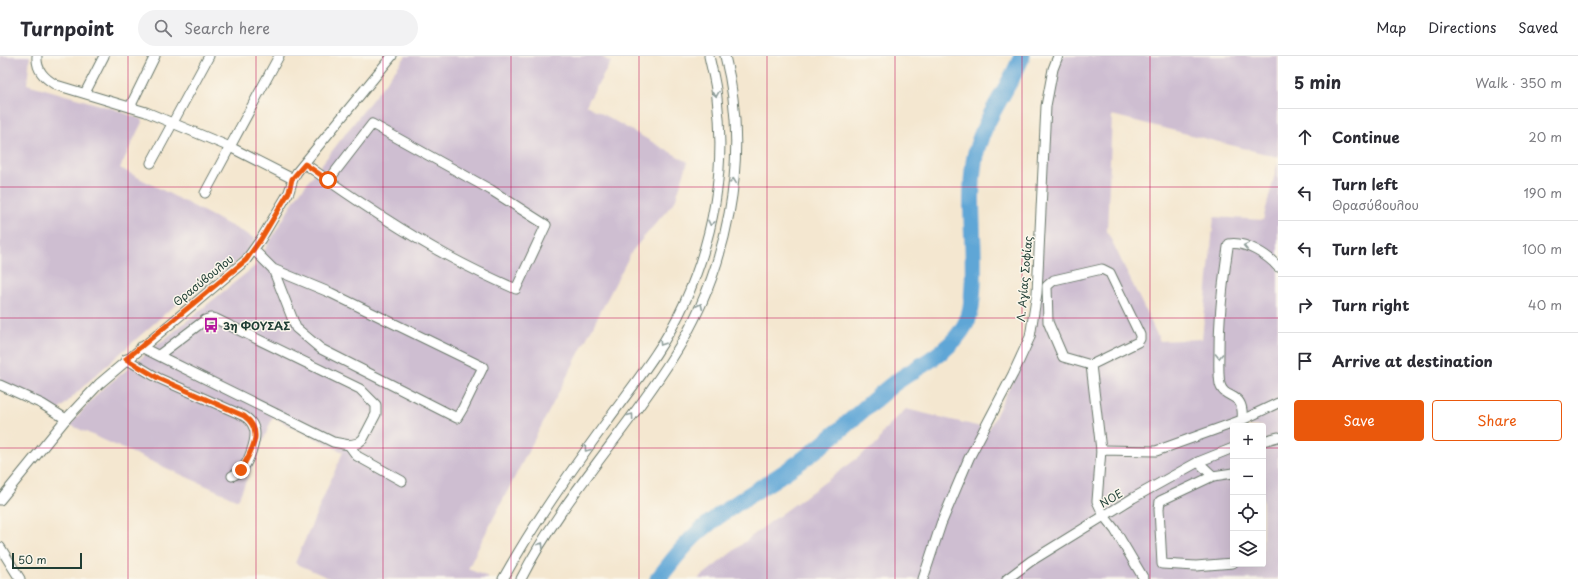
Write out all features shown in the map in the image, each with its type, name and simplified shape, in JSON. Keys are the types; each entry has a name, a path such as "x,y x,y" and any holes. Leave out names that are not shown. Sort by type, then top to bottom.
{"street":[{"path":"36,56 37,65 40,70 49,80 56,84 130,107 173,123 230,147 292,179"},
{"path":"85,93 104,56"},
{"path":"130,107 155,56"},
{"path":"151,163 210,56"},
{"path":"205,193 279,56"},
{"name":"Θρασύβουλου","path":"0,500 66,419 99,384 126,359 246,260 254,250 289,192 292,179 392,56"},
{"path":"503,579 547,505 650,362 683,305 695,277 707,242 714,212 719,170 720,132 718,104 709,56"},
{"path":"521,579 548,534 584,480 671,360 703,301 724,237 734,176 736,142 734,104 725,56"},
{"name":"Λ. Αγίας Σοφίας","path":"923,579 941,524 969,458 1013,374 1030,337 1037,293 1046,106 1053,68 1058,56"},
{"path":"305,164 361,203 448,256 516,289 546,225 491,190 372,124 328,180"},
{"path":"1242,420 1243,410 1238,400 1226,393 1220,386 1218,370 1218,338 1228,246 1229,244 1233,243 1253,248 1264,254 1278,267"},
{"path":"254,250 273,269 331,294 483,367 457,418 321,349 296,328 273,269"},
{"path":"1102,269 1110,273 1140,335 1140,339 1138,342 1091,365 1062,357 1048,322 1048,286 1054,280 1102,269"},
{"path":"141,347 333,442 349,445 358,443 363,439 376,414 376,405 360,389 216,319 211,318 205,320 159,355"},
{"path":"126,359 158,378 244,416 251,421 256,434 254,445 241,470 232,476"},
{"path":"1091,365 1101,450 1097,502 1104,516 1115,530 1144,579"},
{"path":"0,385 42,404 66,419"},
{"path":"1101,450 1156,451 1242,420 1278,403"},
{"path":"1266,440 1278,437"},
{"path":"349,445 357,456 402,481"},
{"name":"NOE","path":"1007,579 1031,561 1104,516 1198,462 1230,449"},
{"path":"1198,462 1213,476"},
{"path":"1230,473 1213,476 1160,501 1159,509 1162,564 1196,566 1230,563"},
{"path":"0,546 20,579"}],"shaded area":[{"path":"0,56 30,56 27,84 114,109 143,120 120,168 256,239 243,257 168,311 89,381 59,410 0,383"},
{"path":"406,56 600,56 611,62 586,105 688,162 675,201 632,251 478,548 468,569 488,577 488,579 331,579 295,563 343,452 273,417 238,500 70,425 99,392 255,266 297,196"},
{"path":"1062,56 1278,56 1278,157 1112,115 1107,231 1160,341 1202,339 1214,217 1263,220 1278,162 1278,579 698,579 761,529 878,443 884,430 906,409 989,429 1033,339 1050,107 1059,62"}],"waterway":[{"path":"658,579 689,541 713,520 816,450 892,385 941,352 950,344 965,325 970,310 973,285 972,177 974,162 982,134 1022,56"}],"place":[{"name":"3η ΦΟΥΣΑΣ","path":"211,325"}],"route":[{"path":"241,470 254,445 256,434 251,421 244,416 158,378 126,359 246,260 261,239 289,192 292,179 305,164 328,180"}]}
